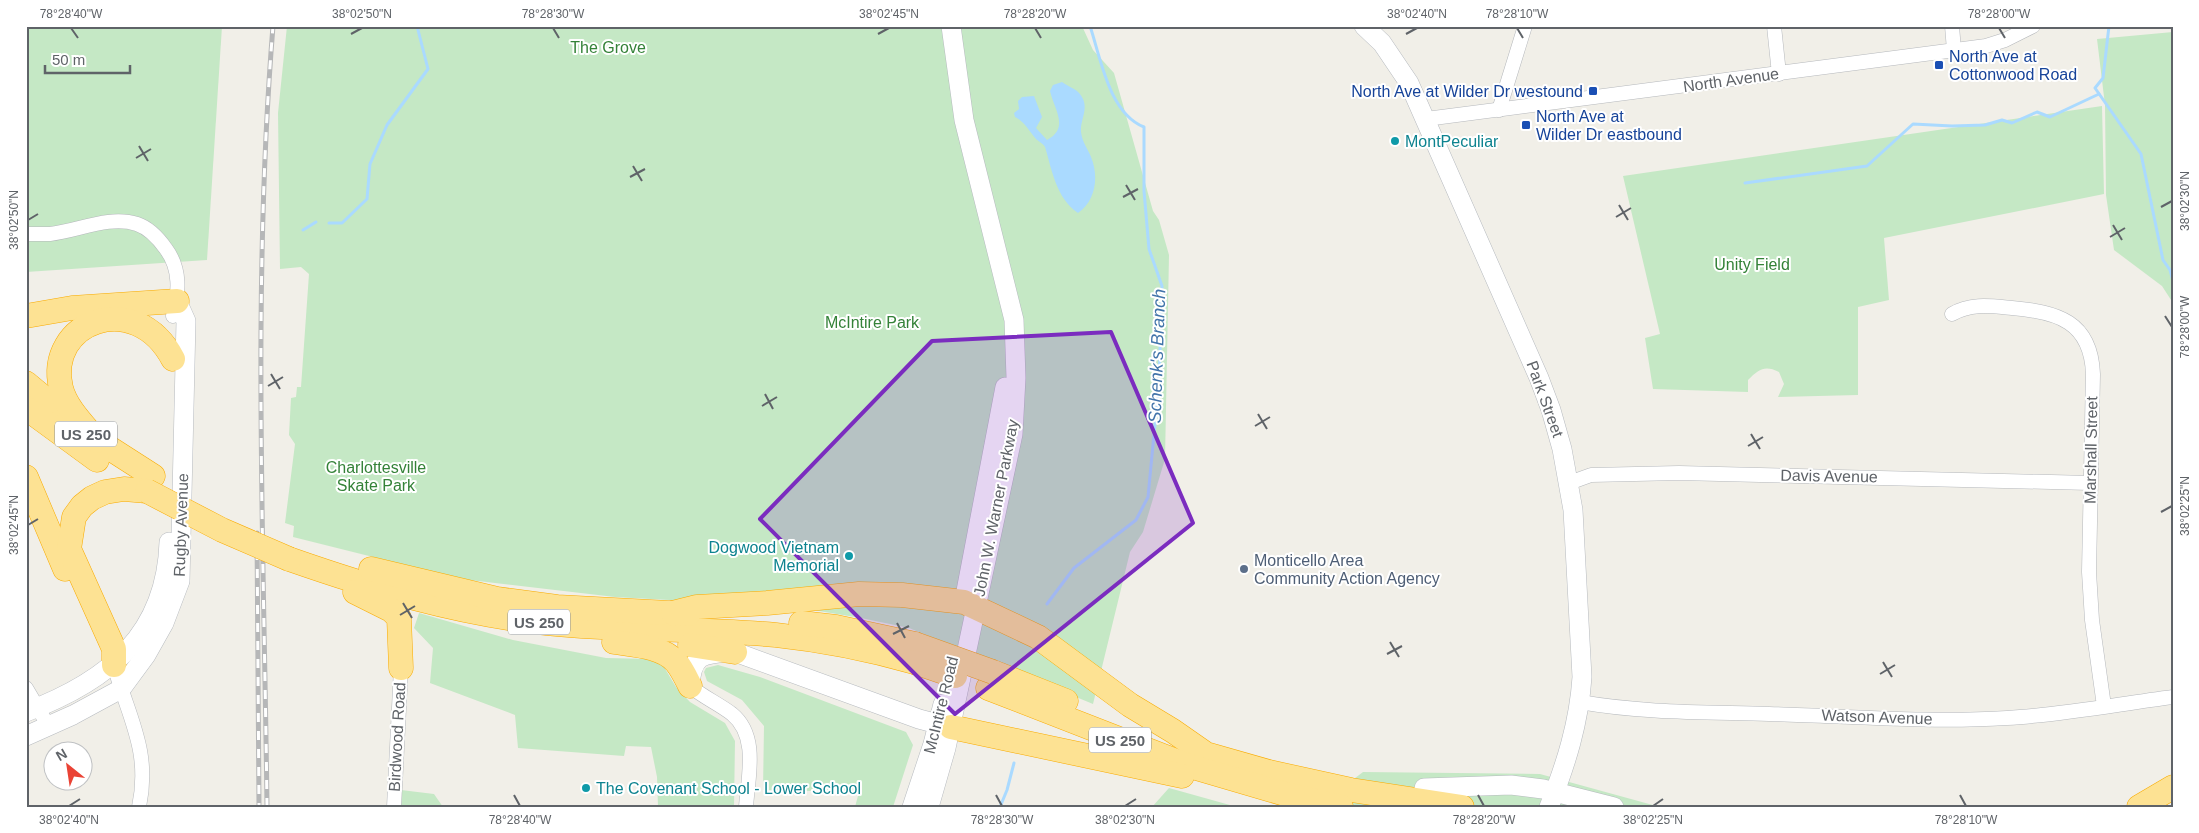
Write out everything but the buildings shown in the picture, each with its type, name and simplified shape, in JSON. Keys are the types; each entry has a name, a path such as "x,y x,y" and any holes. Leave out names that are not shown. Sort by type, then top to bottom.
{"highway":[{"path":"26,316 72,308 175,308"},
{"path":"97,441 65,398 60,372 65,353 74,338 95,322 175,308"},
{"path":"118,318 130,320 152,332 173,359"},
{"name":"US 250","path":"26,383 150,484 211,525 290,551 497,599 915,653"},
{"name":"US 250","path":"26,408 81,450 150,484 222,514 290,551 315,568 403,595 490,616 594,628 675,622 836,627 1113,720 1206,754 1269,772 1346,799"},
{"path":"26,477 103,658 114,665"},
{"path":"114,665 114,649 69,549 74,517 82,506 92,498 105,492 150,484"},
{"path":"315,568 396,614 400,622 401,668"},
{"path":"675,622 697,607 766,603 859,594 902,595 970,604 1038,637 1130,705 1206,754"},
{"path":"490,616 542,636 700,646 735,652"},
{"path":"614,642 650,649 667,655 676,662 690,686"},
{"name":"US 250","path":"991,680 1151,752 1285,794 1462,807"},
{"path":"944,726 1182,776 1254,785"},
{"path":"2139,807 2173,787"},
{"path":"1346,799 1424,788"},
{"path":"1285,794 1318,807"}],"street":[{"name":"John W. Warner Parkway","path":"944,726 970,604 1013,426 1016,340 1008,291 964,120 951,26"},
{"path":"1499,110 1525,26"},
{"path":"1774,26 1779,74"},
{"path":"1952,26 1954,50"},
{"name":"North Avenue","path":"1426,119 1954,50 1995,43 2033,26"},
{"name":"Park Street","path":"1366,27 1398,64 1426,119 1539,378 1551,410 1569,482 1581,649 1580,702 1571,746 1552,799"},
{"path":"26,234 50,234 109,222 138,224 155,235 172,256 176,268 175,308"},
{"name":"Marshall Street","path":"1952,314 1974,306 2044,311 2063,318 2083,336 2093,362 2090,582 2092,620 2104,706"},
{"name":"Rugby Avenue","path":"32,710 73,691 114,665 147,623 161,591 167,567 175,308"},
{"name":"Rugby Avenue","path":"26,736 49,727 121,689 146,655 164,623 180,581 186,321 175,308"},
{"name":"Davis Avenue","path":"1569,482 1591,475 1679,473 2090,484"},
{"path":"746,807 750,756 745,732 734,716 690,686 691,668 705,654 735,652 944,726 929,807"},
{"path":"114,665 140,741 143,774 140,807"},
{"name":"Birdwood Road","path":"394,807 401,668"},
{"path":"26,688 32,710 49,727"},
{"name":"Watson Avenue","path":"1580,702 1606,707 1680,711 1888,718 2003,718 2173,697"},
{"name":"McIntire Road","path":"912,807 944,726"},
{"path":"1424,788 1511,785 1552,799 1614,807"}],"highlighted area":[{"path":"1111,332 1193,523 955,714 760,519 932,341"}],"green space":[{"path":"26,26 222,26 207,260 26,272"},
{"name":"McIntire Park","path":"287,26 1082,26 1093,50 1114,73 1153,211 1159,220 1169,255 1165,459 1143,532 1130,552 1093,704 909,628 795,607 615,597 461,579 293,537 294,526 285,523 295,444 289,435 291,398 296,397 297,387 301,387 309,274 301,267 280,269 278,113"},
{"path":"2173,32 2173,303 2162,286 2114,250 2106,195 2105,105 2097,39"},
{"name":"Unity Field","path":"2102,106 2104,194 1884,238 1889,300 1858,307 1858,395 1778,397 1784,384 1779,372 1770,369 1762,369 1748,380 1748,392 1653,389 1645,338 1660,334 1623,176"},
{"path":"419,613 513,640 606,658 651,659 664,667 676,687 690,702 725,723 735,741 734,807 658,807 657,777 651,747 626,746 624,756 518,748 515,715 430,683 433,648 414,628"},
{"path":"718,665 760,677 906,732 913,745 893,807 855,807 859,792 763,790 764,726 742,700 707,681 704,672 706,668"},
{"path":"1363,772 1540,774 1660,807 1317,807"},
{"path":"1169,788 1237,807 1152,807"},
{"path":"401,790 434,794 443,807 401,807"}],"water":[{"path":"1062,82 1077,91 1083,99 1085,107 1081,132 1095,172 1092,195 1089,202 1078,213 1060,192 1044,146 1015,117 1014,113 1019,109 1018,101 1022,97 1034,96 1042,117 1036,128 1047,140 1058,130 1059,124 1059,118 1050,91 1053,85"}],"waterway":[{"path":"329,223 342,223 367,199 370,164 387,125 428,69 417,26"},
{"name":"Schenk's Branch","path":"1047,604 1074,568 1136,520 1148,497 1159,382 1162,286 1149,249 1144,191 1144,127 1132,120 1114,98 1090,26"},
{"path":"2109,26 2103,78 2095,88 2141,154 2163,260 2170,270 2173,281"},
{"path":"1745,183 1867,166 1913,124 1985,125 2002,120 2012,123 2037,112 2050,117 2099,94"},
{"path":"303,230 316,222"},
{"name":"Schenk's Branch","path":"1000,807 1007,790 1014,763"}],"railway":[{"path":"267,807 261,319 263,221 273,26"},
{"path":"257,533 259,807"}],"place":[{"name":"North Ave at Cottonwood Road","path":"1939,65"},
{"name":"North Ave at Wilder Dr westound","path":"1593,91"},
{"name":"North Ave at Wilder Dr eastbound","path":"1526,125"},
{"name":"MontPeculiar","path":"1395,141"},
{"name":"Dogwood Vietnam Memorial","path":"849,556"},
{"name":"Monticello Area Community Action Agency","path":"1244,569"},
{"name":"The Covenant School - Lower School","path":"586,788"}],"park label":[{"name":"The Grove","path":"608,47"},
{"name":"Charlottesville Skate Park","path":"376,476"}]}
